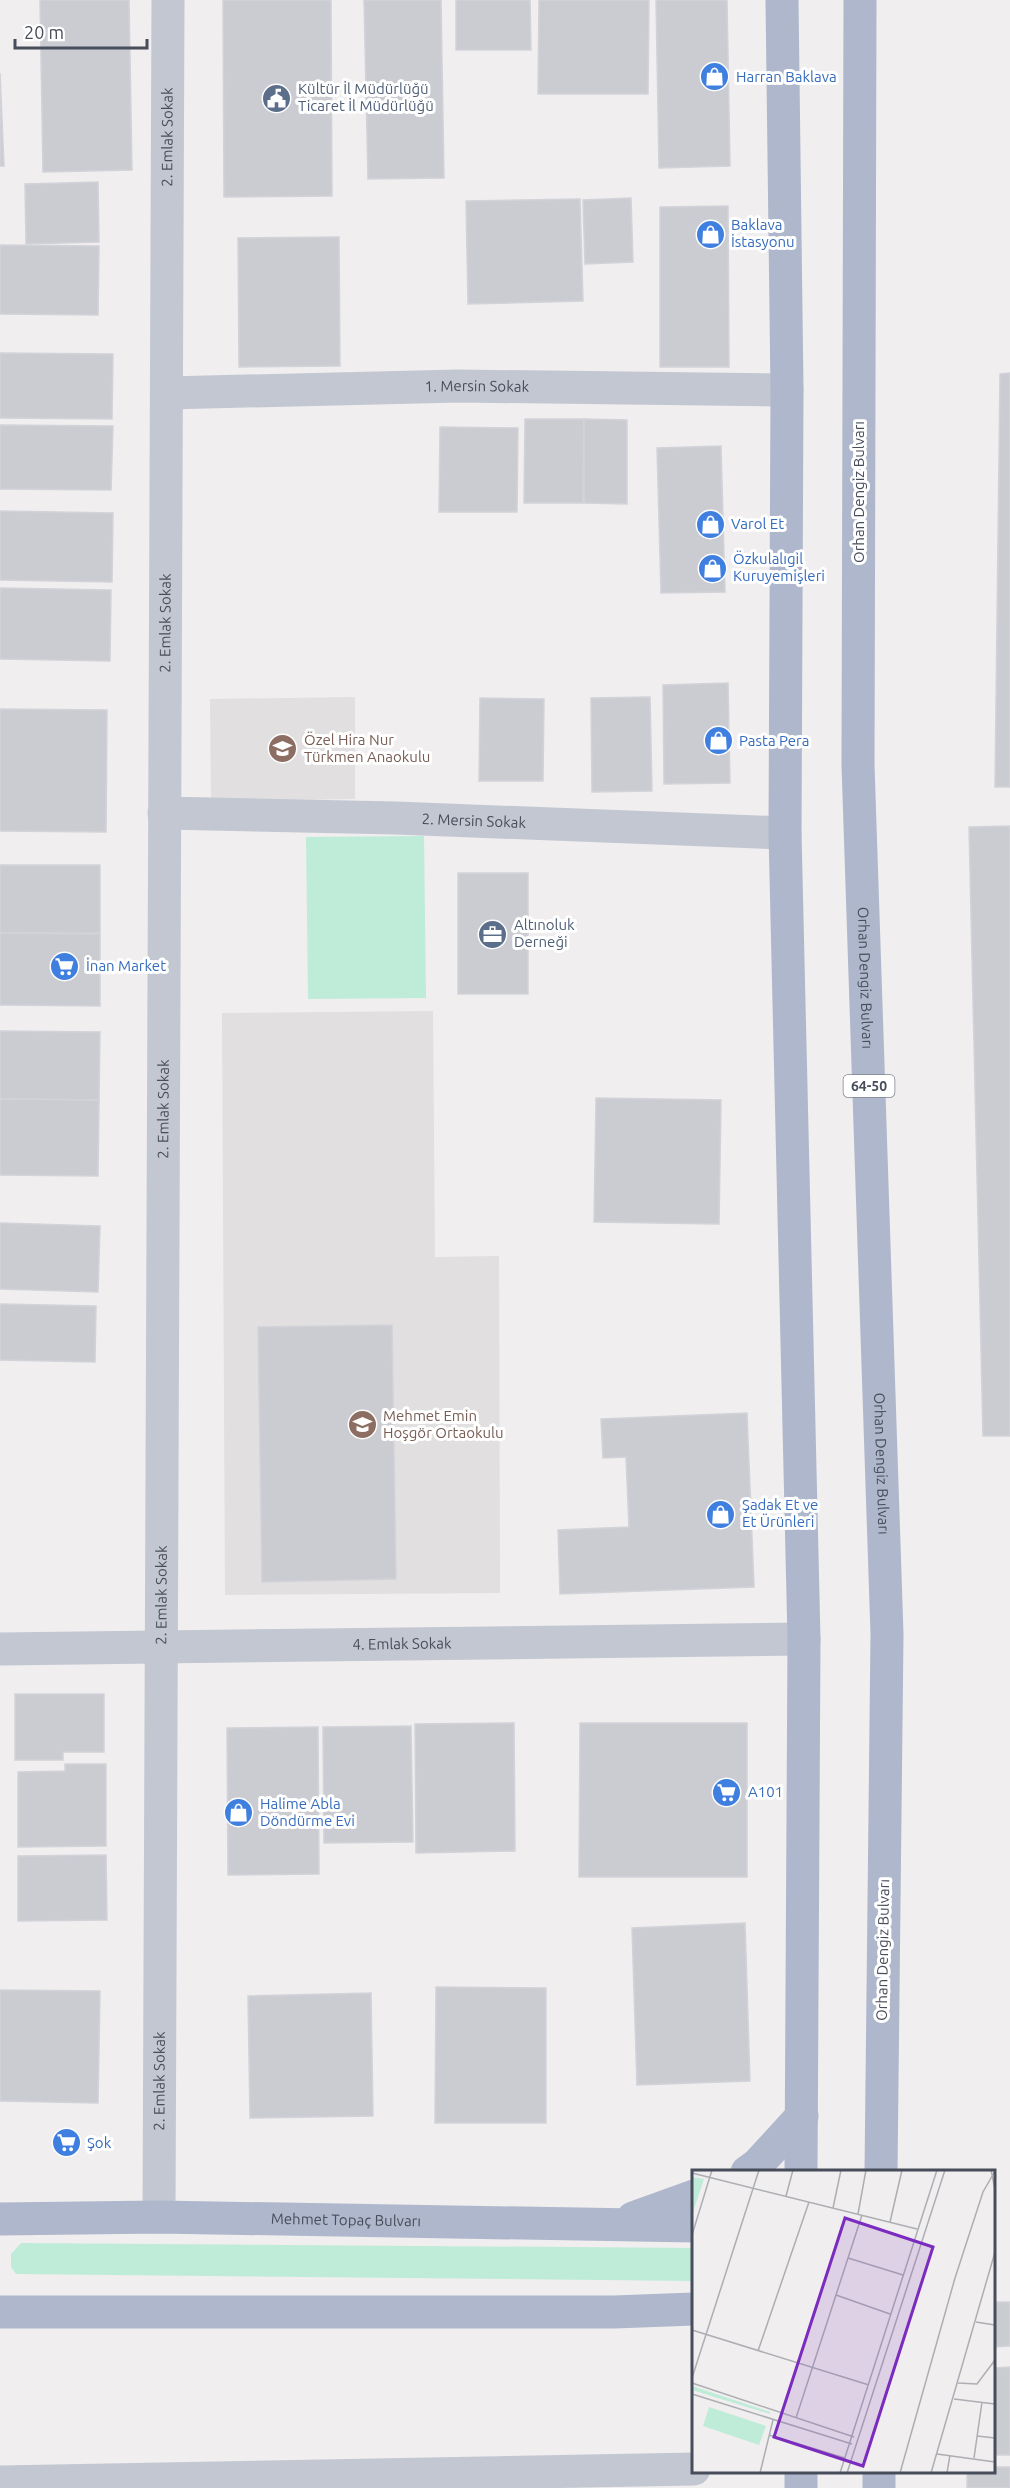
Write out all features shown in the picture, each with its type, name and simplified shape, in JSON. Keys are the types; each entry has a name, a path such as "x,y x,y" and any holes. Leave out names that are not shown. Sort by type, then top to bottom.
{"main road":[{"path":"783,0 787,390 786,833 804,1639 801,2170"},
{"name":"Orhan Dengiz Bulvarı","path":"860,0 858,765 887,1634 881,2170"},
{"path":"750,2170 802,2116"},
{"path":"613,2226 692,2196"},
{"name":"Mehmet Topaç Bulvarı","path":"0,2219 159,2217 692,2226"},
{"path":"0,2312 614,2312 692,2309"},
{"path":"614,2312 692,2324"}],"street":[{"name":"2. Emlak Sokak","path":"159,2217 168,0"},
{"name":"1. Mersin Sokak","path":"167,393 458,386 787,390"},
{"name":"2. Mersin Sokak","path":"165,813 396,818 786,833"},
{"name":"4. Emlak Sokak","path":"0,1649 804,1639"},
{"path":"0,2482 692,2469"}],"shaded area":[{"name":"Özel Hira Nur Türkmen Anaokulu","path":"355,697 355,799 211,801 210,699"},
{"name":"Mehmet Emin Hoşgör Ortaokulu","path":"433,1011 435,1257 499,1256 500,1593 225,1595 222,1013"}],"green space":[{"path":"424,836 426,998 308,999 306,837"},
{"path":"21,2243 692,2248 692,2281 16,2274 11,2267 11,2254"}],"building":[{"path":"40,0 129,0 132,170 43,172"},
{"name":"Kültür İl Müdürlüğü Ticaret İl Müdürlüğü","path":"223,0 331,0 332,196 224,197"},
{"path":"364,0 441,0 444,178 368,179"},
{"path":"456,0 530,0 531,50 456,50"},
{"path":"539,0 649,0 648,94 538,94"},
{"path":"656,0 727,0 730,166 659,168"},
{"path":"0,73 4,166 0,166"},
{"path":"98,182 99,242 26,244 25,184"},
{"path":"631,198 633,262 585,264 583,200"},
{"path":"580,199 583,301 468,304 466,201"},
{"path":"728,206 729,367 660,367 660,207"},
{"path":"339,237 340,366 239,367 238,238"},
{"path":"0,245 99,246 98,315 0,314"},
{"path":"0,353 113,354 112,419 0,418"},
{"path":"1010,373 1010,787 995,787 1000,374"},
{"path":"525,419 584,419 583,503 524,503"},
{"path":"584,419 627,420 627,504 584,503"},
{"path":"0,425 113,426 111,490 0,489"},
{"path":"440,427 518,428 517,512 439,512"},
{"path":"721,446 725,592 661,593 657,448"},
{"path":"0,511 113,513 112,582 0,580"},
{"path":"0,588 111,590 110,661 0,659"},
{"path":"728,683 730,783 664,784 663,685"},
{"path":"650,697 652,791 592,792 591,698"},
{"path":"480,698 544,699 543,781 479,781"},
{"path":"0,709 107,710 106,832 0,831"},
{"path":"1010,826 1010,1436 983,1436 969,827"},
{"path":"0,865 100,865 100,933 0,933"},
{"name":"Altınoluk Derneği","path":"458,873 528,873 528,994 458,994"},
{"path":"0,933 100,934 100,1006 0,1005"},
{"path":"0,1031 100,1032 99,1100 0,1099"},
{"path":"596,1098 721,1100 719,1224 594,1222"},
{"path":"0,1099 99,1100 98,1176 0,1175"},
{"path":"0,1223 100,1226 98,1292 0,1289"},
{"path":"0,1304 96,1306 95,1362 0,1360"},
{"path":"392,1325 396,1579 262,1582 258,1327"},
{"path":"747,1413 754,1587 560,1594 558,1530 629,1527 626,1457 603,1458 601,1419"},
{"path":"15,1694 104,1694 104,1752 63,1752 63,1760 15,1760"},
{"path":"514,1723 515,1851 416,1853 415,1724"},
{"path":"580,1723 747,1723 747,1877 579,1877"},
{"path":"411,1726 413,1842 324,1843 323,1727"},
{"path":"318,1727 319,1874 228,1875 227,1728"},
{"path":"65,1764 106,1764 106,1846 18,1847 18,1772 65,1771"},
{"path":"106,1855 107,1920 18,1921 18,1856"},
{"path":"745,1923 750,2081 637,2085 632,1928"},
{"path":"436,1987 546,1988 546,2123 435,2123"},
{"path":"0,1990 100,1991 98,2103 0,2101"},
{"path":"371,1993 373,2116 250,2118 248,1996"},
{"path":"995,2302 1010,2302 1010,2346 995,2347"},
{"path":"1010,2367 1010,2455 995,2455 995,2368"},
{"path":"995,2467 1010,2467 1010,2488 967,2488 967,2473 995,2473"}],"place":[{"name":"Harran Baklava","path":"715,77"},
{"name":"Kültür İl Müdürlüğü Ticaret İl Müdürlüğü","path":"277,98"},
{"name":"Baklava İstasyonu","path":"710,234"},
{"name":"Varol Et","path":"710,524"},
{"name":"Özkulalıgil Kuruyemişleri","path":"712,568"},
{"name":"Pasta Pera","path":"718,741"},
{"name":"Özel Hira Nur Türkmen Anaokulu","path":"283,749"},
{"name":"Altınoluk Derneği","path":"493,934"},
{"name":"İnan Market","path":"65,966"},
{"name":"Mehmet Emin Hoşgör Ortaokulu","path":"362,1425"},
{"name":"Şadak Et ve Et Ürünleri","path":"721,1514"},
{"name":"A101","path":"727,1792"},
{"name":"Halime Abla Döndürme Evi","path":"239,1813"},
{"name":"Şok","path":"66,2143"}]}
